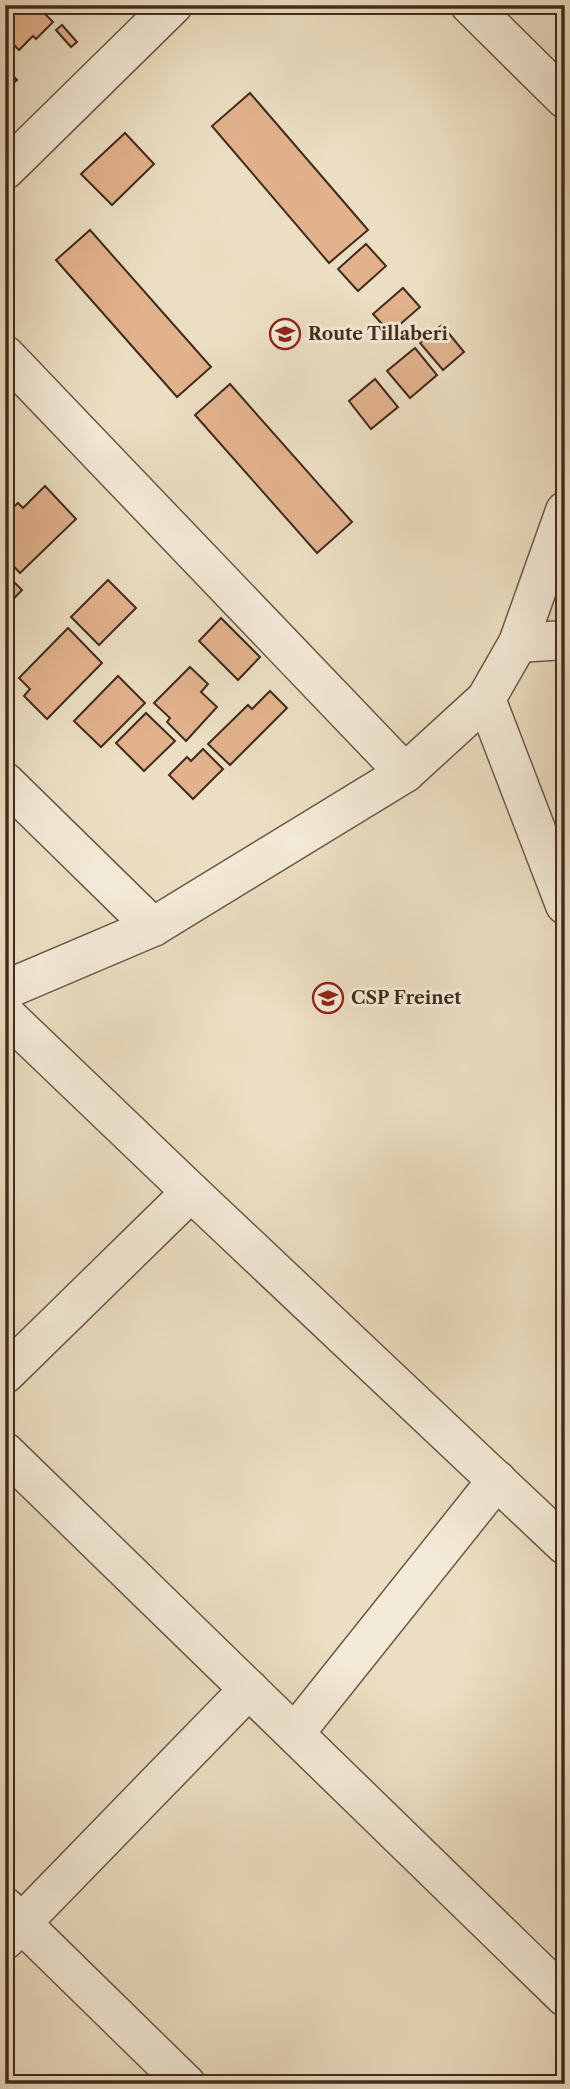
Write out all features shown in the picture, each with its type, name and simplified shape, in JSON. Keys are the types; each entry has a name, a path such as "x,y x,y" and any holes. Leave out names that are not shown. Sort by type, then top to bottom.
{"street":[{"path":"5,170 173,5"},
{"path":"470,5 565,99"},
{"path":"5,355 405,773"},
{"path":"5,990 153,927 405,773 486,699 518,643 565,511"},
{"path":"518,643 565,640"},
{"path":"486,699 565,905"},
{"path":"5,782 153,927"},
{"path":"5,1014 565,1545"},
{"path":"5,1374 191,1192"},
{"path":"5,1452 565,1997"},
{"path":"295,1733 497,1480"},
{"path":"186,2084 11,1923 249,1689"}],"building":[{"path":"5,5 36,5 53,22 36,39 33,36 19,50 5,36"},
{"path":"62,25 77,42 71,47 56,30"},
{"path":"5,68 17,80 5,91"},
{"path":"250,93 368,230 329,263 212,126"},
{"path":"125,133 154,164 112,205 81,174"},
{"path":"90,230 211,367 177,397 56,260"},
{"path":"366,244 386,266 358,291 338,269"},
{"path":"403,288 420,307 390,333 373,314"},
{"path":"442,325 464,352 443,370 420,343"},
{"path":"415,348 437,375 410,398 387,371"},
{"path":"375,379 398,407 371,429 349,401"},
{"path":"230,384 352,522 317,553 195,415"},
{"path":"45,486 76,519 20,573 5,557 5,524 11,519 6,514 18,503 23,508"},
{"path":"5,573 22,590 5,608"},
{"path":"108,580 136,608 99,645 71,617"},
{"path":"221,618 260,657 238,680 199,641"},
{"path":"68,628 102,663 47,719 24,696 30,689 19,678"},
{"path":"190,667 208,684 201,692 217,707 186,741 167,722 170,718 154,703"},
{"path":"118,676 145,703 101,747 74,721"},
{"path":"270,691 287,708 230,765 208,744 248,705 252,709"},
{"path":"146,713 175,741 144,771 116,743"},
{"path":"203,749 223,769 193,799 169,775 187,757 191,761"}],"place":[{"name":"Route Tillaberi","path":"285,334"},
{"name":"CSP Freinet","path":"328,998"}]}
